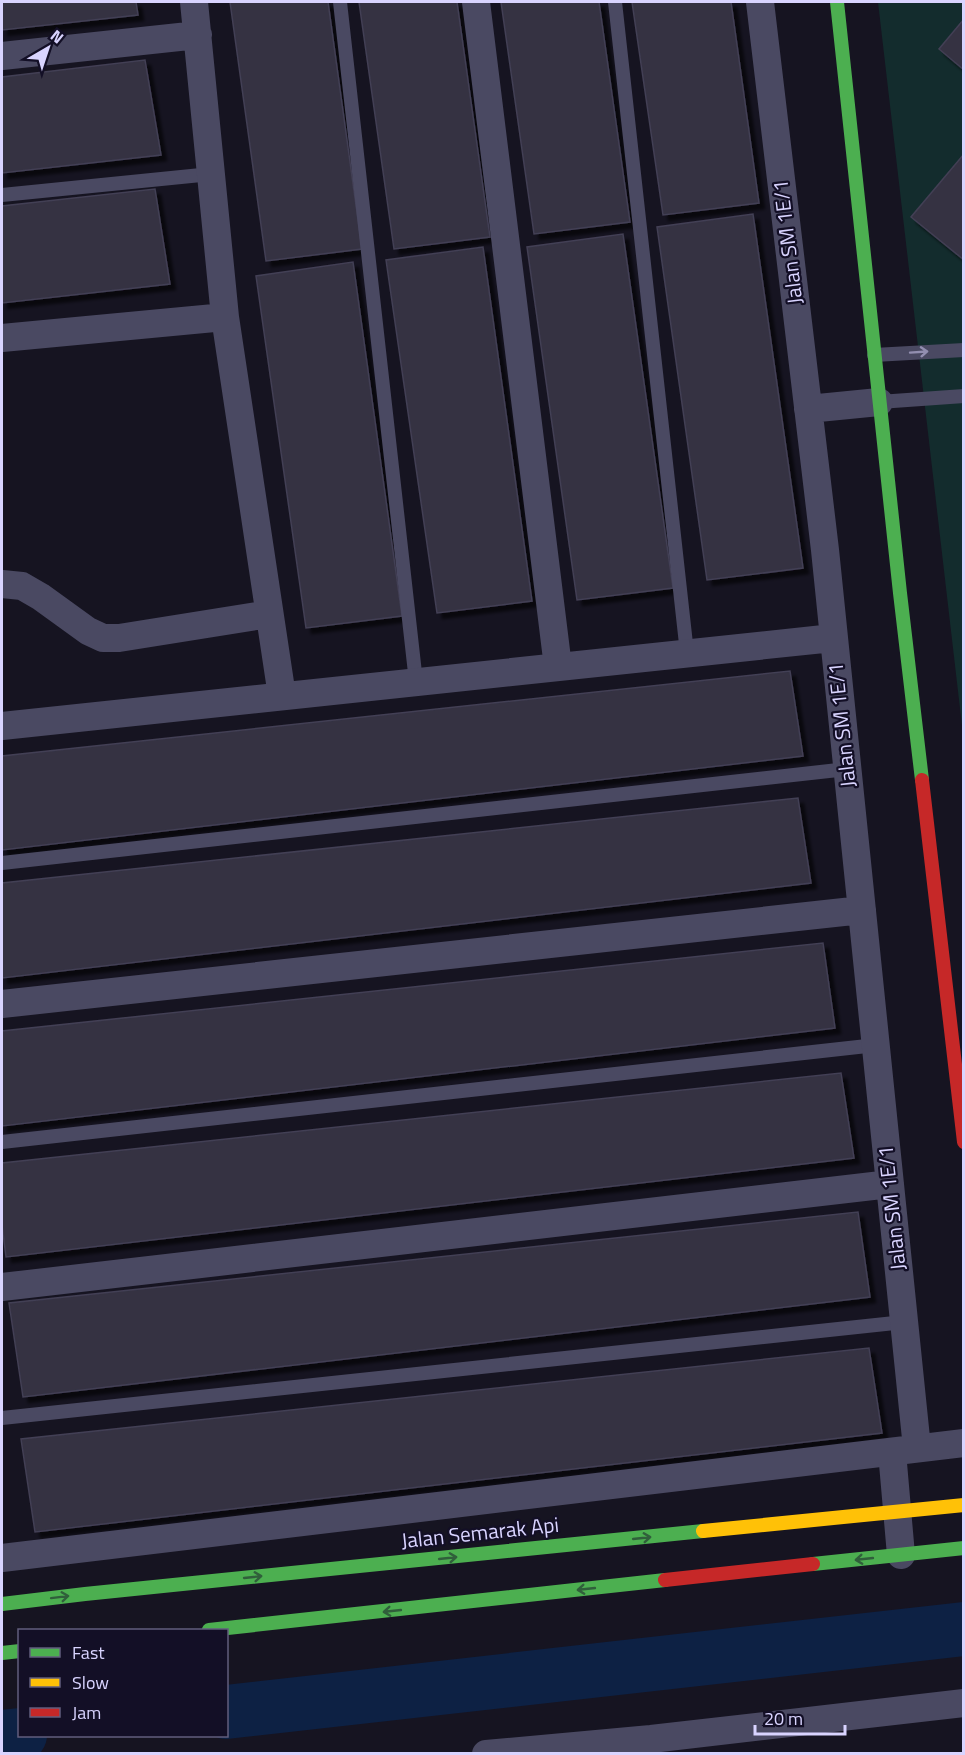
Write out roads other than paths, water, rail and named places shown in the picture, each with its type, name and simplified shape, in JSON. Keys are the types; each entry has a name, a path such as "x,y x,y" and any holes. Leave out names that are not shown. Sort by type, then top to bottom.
{"street":[{"path":"194,2 225,317 282,696"},
{"path":"476,2 558,667"},
{"name":"Jalan SM 1E/1","path":"760,2 833,638 904,1322 905,1450 898,1512 901,1555"},
{"path":"837,2 898,581 963,1142"},
{"path":"2,56 198,35"},
{"path":"2,339 225,317"},
{"path":"808,409 879,402"},
{"path":"2,584 22,586 88,631 103,638 119,638 269,614"},
{"path":"2,726 833,638"},
{"path":"2,1004 862,910"},
{"path":"2,1287 890,1184"},
{"path":"2,1558 963,1443"},
{"name":"Jalan Semarak Api","path":"2,1605 85,1594 963,1505"},
{"path":"217,1629 963,1548"},
{"path":"2,1653 18,1651"},
{"path":"500,1753 652,1746 963,1703"}],"lane":[{"path":"339,2 416,682"},
{"path":"615,2 687,653"},
{"path":"2,195 211,174"},
{"path":"874,355 963,350"},
{"path":"879,402 963,396"},
{"path":"2,863 847,769"},
{"path":"2,1142 876,1045"},
{"path":"2,1418 904,1322"}],"waterway":[{"path":"228,1712 964,1629"},
{"path":"2,1737 18,1735"}]}
